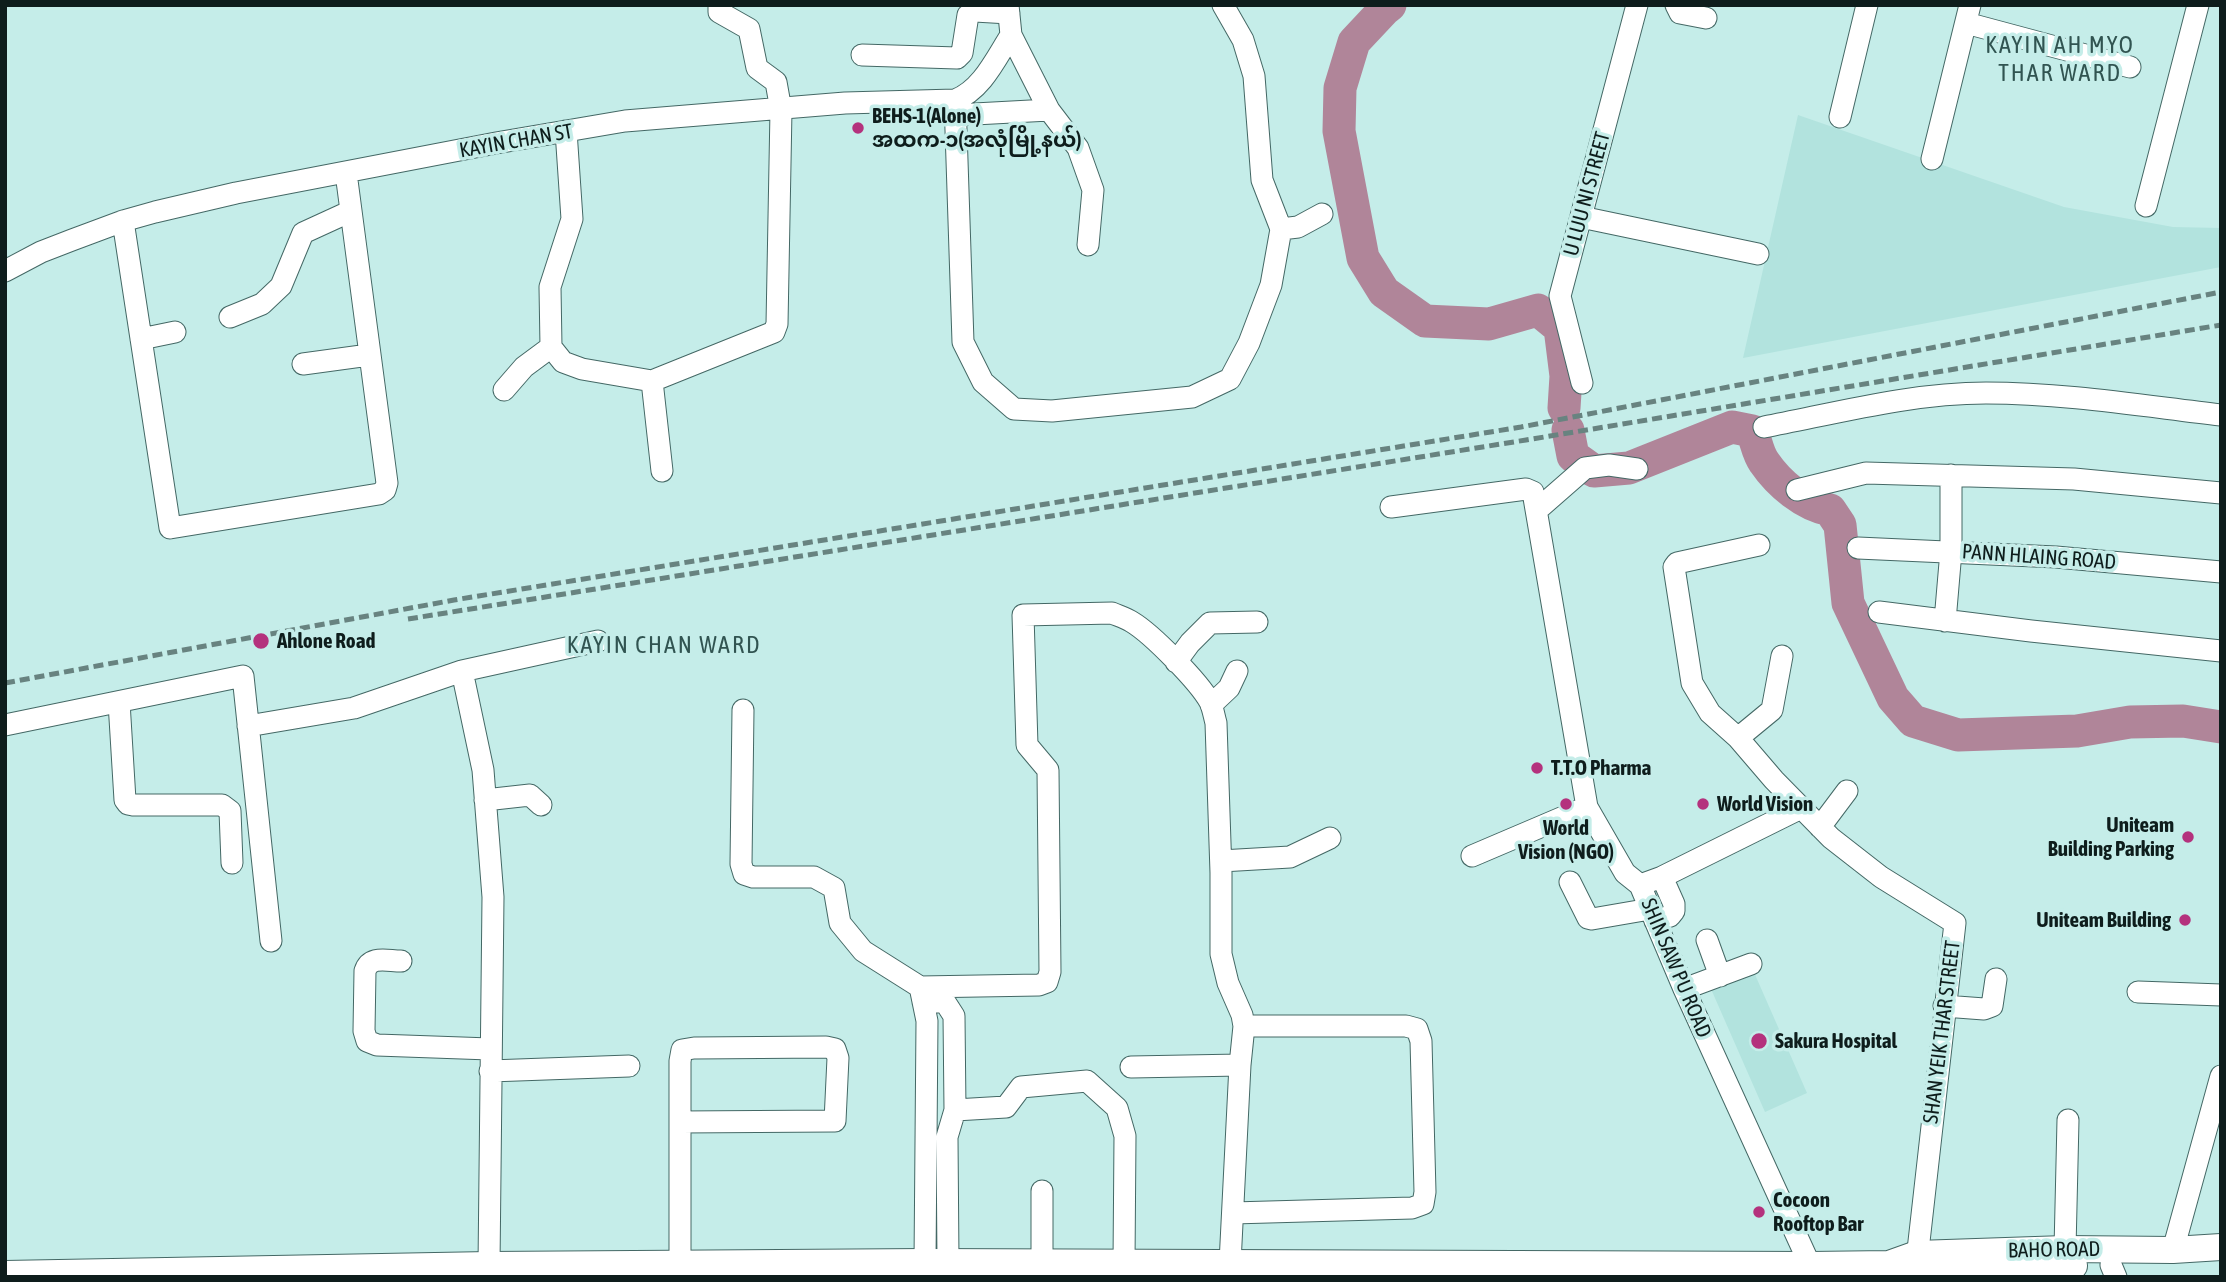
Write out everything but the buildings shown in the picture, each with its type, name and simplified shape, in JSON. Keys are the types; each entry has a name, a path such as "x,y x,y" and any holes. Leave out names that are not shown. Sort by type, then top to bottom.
{"main road":[{"name":"BAHO ROAD","path":"1916,1264 2065,1249 2173,1250 2221,1247"},
{"name":"BAHO ROAD","path":"5,1274 489,1265 530,1271 680,1264 770,1270 936,1262 1812,1271 1889,1264 2113,1271 2221,1265"}],"street":[{"path":"566,131 572,219 550,287 551,347 563,362 582,369 652,382 774,332 777,324 781,110 776,82 757,68 749,29 719,12 719,5"},
{"path":"1011,35 986,75 956,108 963,342 983,382 1014,410 1052,411 1192,397 1230,379 1249,343 1271,285 1281,229 1262,180 1254,76 1243,40 1223,5"},
{"name":"U LUU NI STREET","path":"1582,383 1560,296 1637,5"},
{"path":"1676,5 1680,13 1706,18"},
{"path":"1840,117 1867,5"},
{"path":"2146,206 2199,5"},
{"path":"862,55 957,58 962,53 968,15 975,11 1009,9 1011,35 1049,110 1078,148 1093,190 1088,245"},
{"path":"1932,159 1968,14 2130,66"},
{"name":"KAYIN CHAN ST","path":"5,271 41,253 123,220 236,193 625,121 880,101 956,108 1049,110"},
{"path":"123,220 170,528 379,494 385,490 387,483 346,173"},
{"path":"230,317 262,304 281,286 303,233 351,211"},
{"path":"1281,229 1298,228 1322,214"},
{"path":"1581,216 1758,254"},
{"path":"141,339 175,332"},
{"path":"504,390 524,367 551,347"},
{"path":"303,364 369,355"},
{"path":"652,382 662,471"},
{"path":"1764,426 1919,397 1985,393 2050,395 2221,415"},
{"path":"1536,510 1585,467 1609,465 1637,469"},
{"path":"1797,491 1866,473 2074,479 2221,493"},
{"path":"1945,621 1951,551 1951,475"},
{"path":"1391,507 1526,489 1533,492 1536,510"},
{"name":"SHIN SAW PU ROAD","path":"1536,510 1587,807 1625,873 1640,885 1684,989 1812,1271"},
{"name":"SHAN YEIK THAR STREET","path":"1759,545 1677,563 1673,574 1692,683 1710,713 1738,738 1820,827 1881,877 1955,923 1916,1264"},
{"name":"PANN HLAING ROAD","path":"1858,548 2056,557 2221,572"},
{"path":"1879,612 2221,651"},
{"path":"922,994 1039,985 1047,982 1050,972 1048,770 1027,745 1023,615 1112,614 1135,623 1202,690 1211,705 1216,723 1221,954 1228,983 1244,1026 1230,1263"},
{"path":"1176,662 1210,623 1257,622"},
{"path":"248,726 354,708 462,671 598,640"},
{"path":"1738,738 1772,710 1782,656"},
{"path":"462,671 483,770 494,897 489,1265"},
{"path":"1211,705 1229,688 1237,671"},
{"path":"5,725 243,676 271,941"},
{"path":"119,702 125,800 133,805 222,805 230,811 232,863"},
{"path":"743,710 741,864 744,874 753,877 814,877 834,888 839,923 863,951 922,994 944,1002 954,1016 955,1110 947,1137 936,1262"},
{"path":"1820,827 1847,791"},
{"path":"485,800 530,795 541,805"},
{"path":"1472,856 1587,807"},
{"path":"1640,885 1662,877 1801,808"},
{"path":"1221,861 1290,857 1330,838"},
{"path":"1570,882 1588,918 1670,916 1674,911 1674,904 1662,877"},
{"path":"1707,940 1720,976"},
{"path":"401,961 373,960 365,971 364,1031 367,1041 377,1045 490,1049"},
{"path":"1684,989 1751,964"},
{"path":"1944,1006 1984,1009 1992,1006 1996,979"},
{"path":"2138,992 2221,995"},
{"path":"922,994 927,1021 936,1262"},
{"path":"1233,1213 1412,1208 1423,1204 1425,1192 1421,1041 1417,1029 1406,1026 1244,1026"},
{"path":"680,1122 835,1121 838,1058 835,1049 682,1050 680,1060 680,1122 680,1264"},
{"path":"1131,1067 1240,1065"},
{"path":"490,1071 629,1066"},
{"path":"955,1110 1006,1107 1021,1087 1087,1081 1117,1108 1125,1136 1124,1263"},
{"path":"2173,1250 2220,1082"},
{"path":"2065,1249 2068,1120"},
{"path":"1042,1191 1042,1263"}],"shaded area":[{"path":"1798,115 2064,207 2173,227 2221,228 2221,267 1743,358"},
{"name":"Sakura Hospital","path":"1753,970 1807,1093 1765,1112 1711,989"}],"waterway":[{"path":"1390,5 1354,42 1340,88 1339,131 1363,258 1384,292 1425,321 1489,324 1538,310 1560,328 1566,376 1564,408"},
{"path":"1568,430 1573,456 1594,471 1629,468 1732,427 1752,431 1762,459 1777,478 1802,498 1830,510 1840,525 1848,603 1893,698 1913,721 1958,735 2077,731 2130,722 2183,721 2221,727"}],"railway":[{"path":"5,683 454,600 1521,427 2221,292"},
{"path":"408,619 1526,440 2221,325"}],"place":[{"name":"BEHS-1(Alone) အထက-၁(အလုံမြို့နယ်)","path":"858,128"},
{"name":"Ahlone Road","path":"261,641"},
{"name":"T.T.O Pharma","path":"1537,768"},
{"name":"World Vision (NGO)","path":"1566,804"},
{"name":"World Vision","path":"1703,804"},
{"name":"Uniteam Building Parking","path":"2188,837"},
{"name":"Uniteam Building","path":"2185,920"},
{"name":"Sakura Hospital","path":"1759,1041"},
{"name":"Cocoon Rooftop Bar","path":"1759,1212"}],"district":[{"name":"KAYIN AH MYO THAR WARD","path":"2060,59"},
{"name":"KAYIN CHAN WARD","path":"664,645"}]}
